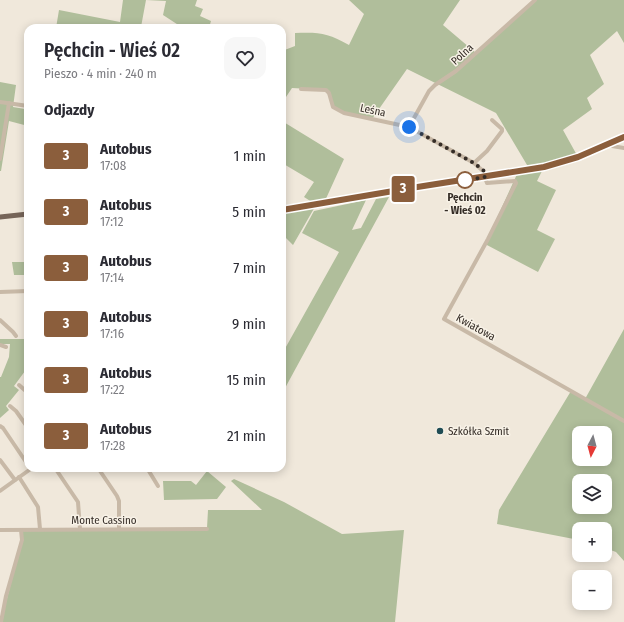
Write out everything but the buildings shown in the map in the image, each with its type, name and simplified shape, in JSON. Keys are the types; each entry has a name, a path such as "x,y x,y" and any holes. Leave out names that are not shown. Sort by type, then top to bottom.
{"main road":[{"path":"286,209 544,167 578,157 624,137"},
{"path":"0,217 24,214"}],"street":[{"name":"Polna","path":"409,127 429,91 435,85 456,71 535,0"},
{"name":"Leśna","path":"301,89 326,90 329,93 333,107 344,113 409,127 474,163 484,171 485,177"},
{"path":"0,102 24,105"},
{"path":"0,159 8,103"},
{"path":"474,163 487,151 502,131 502,129 492,120"},
{"path":"610,144 612,146 624,148"},
{"name":"Kwiatowa","path":"485,177 487,183 515,181 516,185 444,319 624,421"},
{"path":"0,292 24,291"},
{"path":"0,320 16,336"},
{"path":"0,345 6,347"},
{"path":"18,385 24,390"},
{"path":"10,406 16,411 24,422"},
{"path":"0,426 3,428 24,459"},
{"path":"0,460 15,480"},
{"path":"0,491 25,472"},
{"path":"59,472 78,502 80,529"},
{"path":"101,472 117,496 119,502 119,529"},
{"path":"149,472 158,486"},
{"path":"19,477 38,507 40,530"},
{"name":"Monte Cassino","path":"0,530 207,529"},
{"path":"1,622 6,596 22,540 21,530"}],"green space":[{"path":"123,0 146,0 142,24 57,24 59,10 120,22"},
{"path":"146,0 197,0 195,6 203,9 200,16 211,21 210,24 177,24 163,15 166,1"},
{"path":"349,0 460,0 443,25 476,53 535,0 624,0 624,43 617,31 590,55 604,84 587,98 592,109 563,130 578,157 544,167 537,181 556,190 537,230 555,239 538,272 485,244 518,172 530,170 496,113 407,69 372,119 344,113 333,107 326,90 292,88 286,97 286,49 295,46 295,33 323,34 349,45 364,14"},
{"path":"0,82 16,85 13,107 24,109 24,125 9,121 0,171"},
{"path":"286,123 344,159 324,203 316,205 293,245 286,238 286,209 315,204 304,197 314,182 286,165"},
{"path":"389,197 286,386 286,347 339,252 302,233 314,211 366,200 352,230 361,228 376,199"},
{"path":"12,262 24,262 24,275 14,275"},
{"path":"624,329 624,561 616,552 612,551 612,522 572,522 572,539 497,524 499,510 571,391 585,399"},
{"path":"0,339 24,339 24,372 14,386 19,390 6,406 9,410 0,418 0,377 9,357 10,344 0,344"},
{"path":"206,472 208,472 226,487 217,499 164,500 163,481 191,481 196,485"},
{"path":"234,479 284,502 342,534 404,530 395,622 1,622 22,540 21,530 207,528 208,510 262,510 231,481"}],"bus line":[{"name":"3","path":"286,209 544,167 578,157 602,148 624,137"}],"place":[{"name":"Pęchcin - Wieś 02","path":"465,180"},
{"name":"Szkółka Szmit","path":"440,431"}],"route":[{"path":"409,127 474,163 484,171 485,177 465,180"}]}
